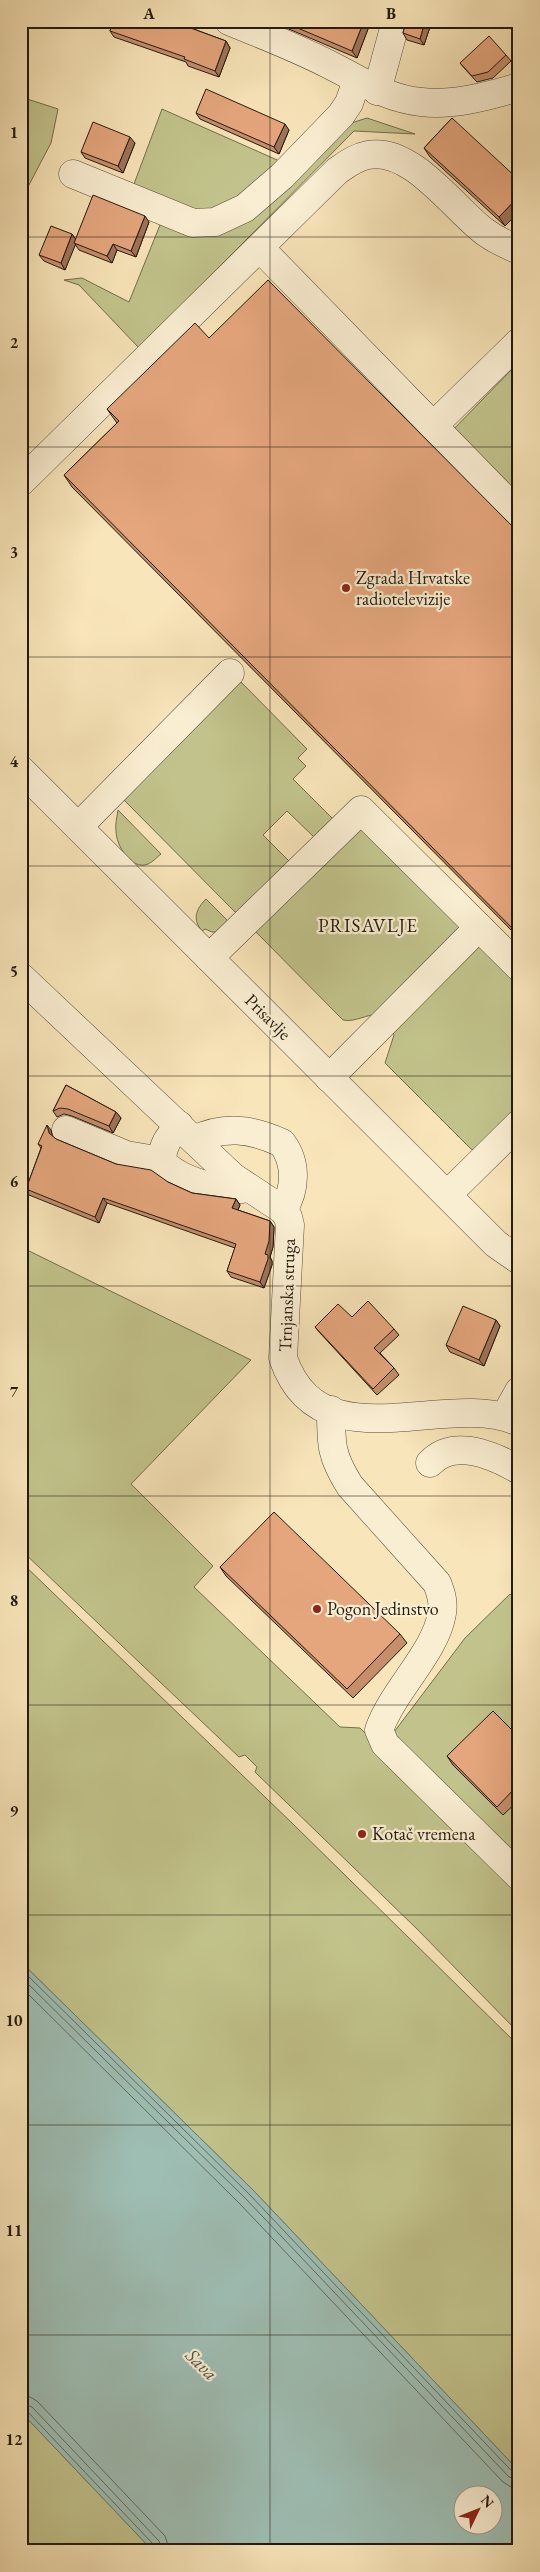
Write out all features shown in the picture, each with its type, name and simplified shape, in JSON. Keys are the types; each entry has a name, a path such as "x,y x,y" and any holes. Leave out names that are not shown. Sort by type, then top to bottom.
{"street":[{"path":"228,21 314,57 367,86 423,103 486,95 519,87"},
{"path":"72,174 193,223 215,222 245,208 282,176 367,86 396,21"},
{"path":"21,482 338,170 352,160 368,154 385,154 417,170 484,231 501,242 519,250"},
{"path":"260,248 519,514"},
{"path":"433,426 519,342"},
{"path":"78,827 230,673"},
{"name":"Prisavlje","path":"21,770 496,1244 519,1260"},
{"path":"209,958 361,810 519,967"},
{"path":"329,1078 479,928"},
{"path":"21,977 187,1132 248,1188 283,1210 288,1201 294,1178 292,1162 282,1143 253,1132 238,1129 187,1132 166,1141 162,1151 162,1161 170,1171 221,1190 236,1191 248,1188"},
{"path":"447,1195 519,1124"},
{"path":"66,1130 126,1155 162,1161"},
{"name":"Trnjanska struga","path":"283,1210 288,1217 290,1225 283,1358 289,1376 298,1390 331,1410 354,1417 380,1420 463,1411 512,1419"},
{"path":"512,1419 519,1391"},
{"path":"331,1410 331,1446 340,1469 350,1486 437,1583 442,1596 443,1611 438,1630 384,1714 379,1730 385,1744 519,1876"},
{"path":"430,1463 439,1454 452,1451 484,1453 519,1470"}],"green space":[{"path":"21,97 58,109 51,143 21,200"},
{"path":"162,109 284,163 247,195 201,215 131,192"},
{"path":"367,118 415,134 354,131 139,348 79,285 64,280 82,278 129,302 162,220 206,235 348,124"},
{"path":"519,362 519,503 448,435"},
{"path":"240,681 307,749 298,758 306,766 293,779 335,821 316,839 287,811 263,835 291,863 242,912 235,912 122,798"},
{"path":"118,810 161,854 150,863 136,864 130,860 122,849 116,831"},
{"path":"359,828 368,830 468,928 380,1015 370,1015 348,1021 343,1020 254,930"},
{"path":"206,899 227,920 228,923 221,932 212,932 205,929 202,931 199,927 196,914"},
{"path":"482,940 519,977 519,1111 476,1151 471,1149 385,1063 394,1035 391,1028"},
{"path":"21,1247 251,1360 131,1484 213,1566 194,1587 340,1727 360,1728 519,1885 519,2033 417,1929 255,1772 257,1767 245,1755 239,1757 21,1550"},
{"path":"21,1562 293,1824 519,2046 519,2471 254,2191 21,1962"},
{"path":"510,1594 519,1601 519,1876 385,1744 465,1638"},
{"path":"21,2412 153,2551 21,2551"}],"water":[{"name":"Sava","path":"21,1962 254,2191 519,2471 519,2551 153,2551 21,2412"}],"building":[{"path":"113,21 178,21 177,23 226,41 215,71 184,59 185,57 110,31"},
{"path":"281,21 364,21 352,51"},
{"path":"406,21 425,21 420,39 403,33"},
{"path":"489,36 506,55 488,72 472,76 460,63"},
{"path":"206,89 285,124 274,147 196,113"},
{"path":"452,118 519,180 519,196 499,217 424,148"},
{"path":"93,122 130,137 118,166 81,152"},
{"path":"93,195 145,216 131,251 113,244 107,256 74,243"},
{"path":"51,226 72,234 61,263 39,255"},
{"name":"Zgrada Hrvatske radiotelevizije","path":"268,280 519,533 519,935 64,475 119,421 107,409 195,323 209,338"},
{"path":"66,1085 116,1112 109,1126 68,1109 60,1108 53,1111"},
{"path":"47,1125 49,1133 56,1139 116,1164 151,1170 168,1182 192,1193 236,1199 232,1208 270,1221 269,1241 265,1254 268,1255 268,1259 260,1282 227,1271 236,1244 103,1198 95,1217 26,1189 42,1146 38,1144"},
{"path":"368,1301 394,1329 374,1348 394,1368 373,1389 315,1327 338,1304 352,1317"},
{"path":"463,1306 496,1320 479,1360 446,1345"},
{"name":"Pogon Jedinstvo","path":"274,1512 400,1634 347,1689 220,1567"},
{"path":"519,1519 519,1536 512,1532"},
{"path":"493,1711 519,1737 519,1792 515,1788 497,1807 447,1756"}],"place":[{"name":"Zgrada Hrvatske radiotelevizije","path":"346,588"},
{"name":"Pogon Jedinstvo","path":"317,1609"},
{"name":"Kotač vremena","path":"362,1834"}],"district":[{"name":"PRISAVLJE","path":"368,925"}]}
